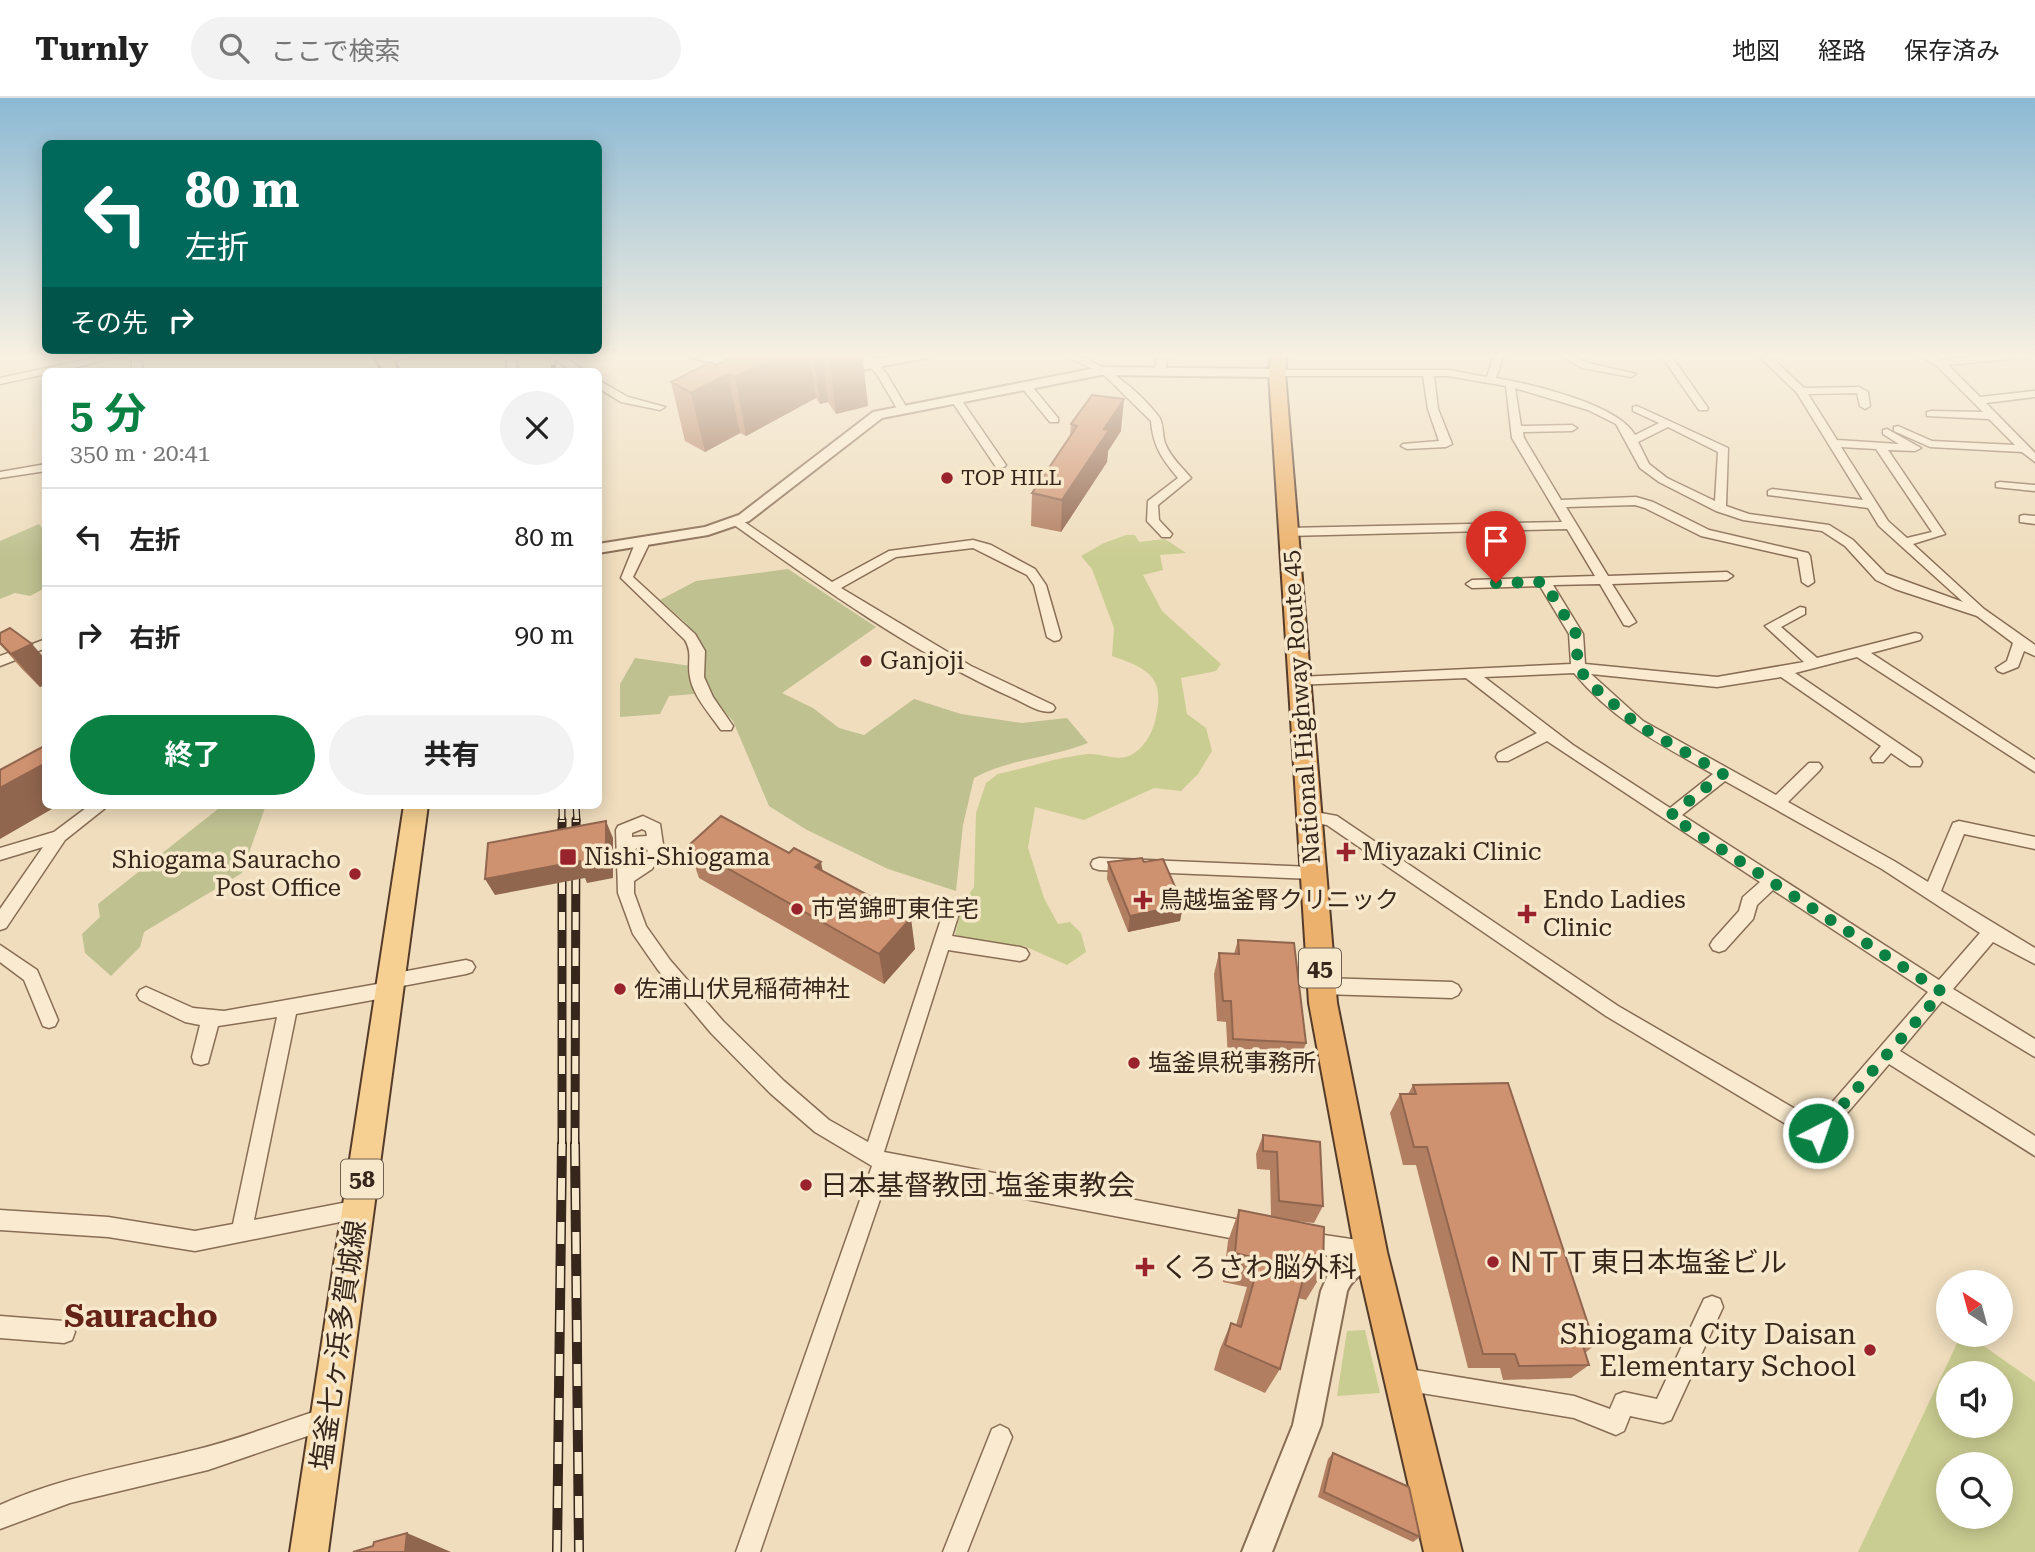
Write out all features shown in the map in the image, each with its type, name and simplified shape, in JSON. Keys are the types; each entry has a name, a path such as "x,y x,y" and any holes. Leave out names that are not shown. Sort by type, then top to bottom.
{"highway":[{"name":"National Highway Route 45","path":"1281,422 1322,986 1371,1252 1443,1552"}],"main road":[{"name":"塩釜七ヶ浜多賀城線","path":"309,1552 415,809"}],"street":[{"path":"602,548 708,531 737,521 751,514 866,422"},
{"path":"971,422 1000,465"},
{"path":"1156,422 1158,441 1164,454 1185,478 1152,504 1153,521 1166,534"},
{"path":"1407,446 1448,447 1438,422"},
{"path":"1514,422 1515,429 1570,525 1629,622"},
{"path":"1620,422 1644,466 1653,474 1720,508 1763,521 1798,522 1825,528 1849,543 1881,577 1982,613"},
{"path":"1664,422 1724,450 1720,508"},
{"path":"1820,422 1883,523 1982,613 2035,652"},
{"path":"1999,422 2035,459"},
{"path":"1632,441 1668,424"},
{"path":"1515,429 1572,428"},
{"path":"1833,443 1915,448 1892,430 1930,444 2025,449"},
{"path":"1880,446 1939,534 1904,542"},
{"path":"0,475 42,468"},
{"path":"2000,485 2035,488"},
{"path":"1772,493 1872,505"},
{"path":"1558,504 1636,501 1649,505 1705,533 1804,556 1808,582"},
{"path":"737,521 832,587 992,685 1048,708"},
{"path":"1287,532 1570,525"},
{"path":"642,541 643,547 627,569 627,578 690,637 698,651 697,677 706,698 726,726"},
{"path":"832,587 893,554 973,544 987,548 1031,572 1041,585 1054,637"},
{"path":"1472,584 1727,576"},
{"path":"1544,582 1576,634 1578,668 1594,687 1638,725 1888,865 1991,932 2035,957"},
{"path":"1800,611 1772,626 1815,664"},
{"path":"1299,682 1578,668 1717,681 1783,672 1915,637"},
{"path":"2003,668 2013,664 2021,640"},
{"path":"0,662 42,645"},
{"path":"1861,653 2035,767"},
{"path":"1783,672 1915,762"},
{"path":"1470,674 1548,734 1670,816 2035,1049"},
{"path":"1503,757 1548,734"},
{"path":"1878,758 1890,745"},
{"path":"1777,804 1814,767"},
{"path":"1670,816 1723,774"},
{"path":"0,923 59,836 96,809"},
{"path":"1310,817 1331,820 1612,1011 1818,1133 1991,932"},
{"path":"1932,892 1959,827 2035,843"},
{"path":"0,854 59,836"},
{"path":"624,878 641,870 656,851 651,842 644,840 624,848 624,878 626,893 639,929 664,965 717,1027 777,1087 813,1118 878,1159 1273,1236 1371,1252"},
{"path":"1099,864 1313,873"},
{"path":"1719,945 1747,914 1749,902 1772,882"},
{"path":"748,1552 878,1159 952,911"},
{"path":"942,942 1020,954"},
{"path":"0,952 31,975 49,1020"},
{"path":"146,995 191,1016 224,1019 288,1008 466,967"},
{"path":"1322,986 1452,990"},
{"path":"241,1233 288,1008"},
{"path":"201,1056 211,1018"},
{"path":"1887,1052 2035,1147"},
{"path":"0,1220 108,1227 195,1241 358,1210"},
{"path":"1257,1552 1307,1425 1334,1291 1342,1272 1371,1252"},
{"path":"1403,1379 1574,1407 1616,1423 1624,1403 1663,1412 1712,1307"},
{"path":"0,1327 64,1332"},
{"path":"0,1517 32,1500 164,1466 190,1463 328,1418"},
{"path":"956,1552 1000,1437"}],"green space":[{"path":"39,524 42,528 42,590 30,596 15,593 0,599 0,541"},
{"path":"1126,535 1135,535 1139,542 1165,539 1186,553 1160,555 1163,570 1143,575 1162,611 1221,664 1216,671 1181,678 1187,714 1206,728 1212,751 1198,774 1181,791 1154,788 1084,820 1035,807 1028,848 1044,898 1058,924 1070,922 1081,933 1086,952 1067,965 1024,946 985,942 955,935 963,903 974,887 976,813 986,783 998,774 1065,758 1088,754 1126,757 1139,749 1152,731 1158,706 1156,685 1145,671 1112,656 1114,628 1092,569 1081,556"},
{"path":"788,569 876,627 782,693 813,708 839,728 864,735 914,699 961,714 1022,723 1067,718 1088,743 1002,766 974,778 963,825 956,891 888,869 807,830 769,806 733,721 710,696 701,676 702,647 686,623 660,600 696,581"},
{"path":"635,658 691,666 694,694 669,696 660,714 620,717 620,684"},
{"path":"218,809 265,809 242,873 144,932 140,947 111,976 85,953 82,934 100,917 98,904"},
{"path":"1365,1330 1380,1393 1337,1396 1347,1331"},
{"path":"1955,1348 1987,1348 2005,1361 1949,1361"},
{"path":"2013,1367 2035,1382 2035,1552 1858,1552 1936,1388 1936,1438 2013,1438"}],"building":[{"path":"1109,422 1104,429 1109,430 1062,500 1032,493 1077,426 1071,424"},
{"path":"10,628 32,644 11,654 0,643 0,633"},
{"path":"42,747 42,765 0,788 0,770"},
{"path":"721,816 789,853 794,848 821,862 815,867 911,918 879,954 688,846"},
{"path":"606,821 606,862 580,866 580,861 485,879 488,843"},
{"path":"1142,858 1144,862 1163,859 1183,905 1130,916 1108,862"},
{"path":"1238,940 1294,943 1306,1043 1233,1039 1231,1001 1223,1001 1219,953 1239,954"},
{"name":"ＮＴＴ東日本塩釜ビル","path":"1508,1083 1595,1345 1583,1346 1589,1365 1519,1366 1515,1354 1483,1354 1427,1147 1414,1147 1400,1094 1416,1094 1413,1085"},
{"path":"1263,1135 1320,1142 1323,1206 1279,1201 1277,1152 1263,1151"},
{"path":"1239,1210 1324,1227 1323,1272 1306,1268 1280,1369 1225,1345 1231,1323 1241,1327 1260,1259 1235,1253"},
{"path":"1333,1453 1409,1487 1420,1537 1324,1492"},
{"path":"407,1533 405,1552 353,1552 373,1546 374,1542"}],"railway":[{"path":"562,809 562,1144"},
{"path":"576,809 577,821"},
{"path":"575,1144 576,820"},
{"path":"557,1552 562,1144"},
{"path":"575,1144 579,1552"}],"place":[{"name":"TOP HILL","path":"947,478"},
{"name":"Ganjoji","path":"866,661"},
{"name":"Miyazaki Clinic","path":"1346,852"},
{"name":"Nishi-Shiogama","path":"568,857"},
{"name":"Shiogama Sauracho Post Office","path":"355,874"},
{"name":"鳥越塩釜腎クリニック","path":"1143,900"},
{"name":"市営錦町東住宅","path":"797,909"},
{"name":"Endo Ladies Clinic","path":"1527,914"},
{"name":"佐浦山伏見稲荷神社","path":"620,989"},
{"name":"塩釜県税事務所","path":"1134,1063"},
{"name":"日本基督教団 塩釜東教会","path":"806,1185"},
{"name":"ＮＴＴ東日本塩釜ビル","path":"1493,1262"},
{"name":"くろさわ脳外科","path":"1145,1267"},
{"name":"Shiogama City Daisan Elementary School","path":"1870,1350"}],"district":[{"name":"Sauracho","path":"141,1316"}],"route":[{"path":"1496,583 1544,582 1576,634 1578,668 1594,687 1638,725 1723,774 1670,816 1942,992 1818,1133"}]}
